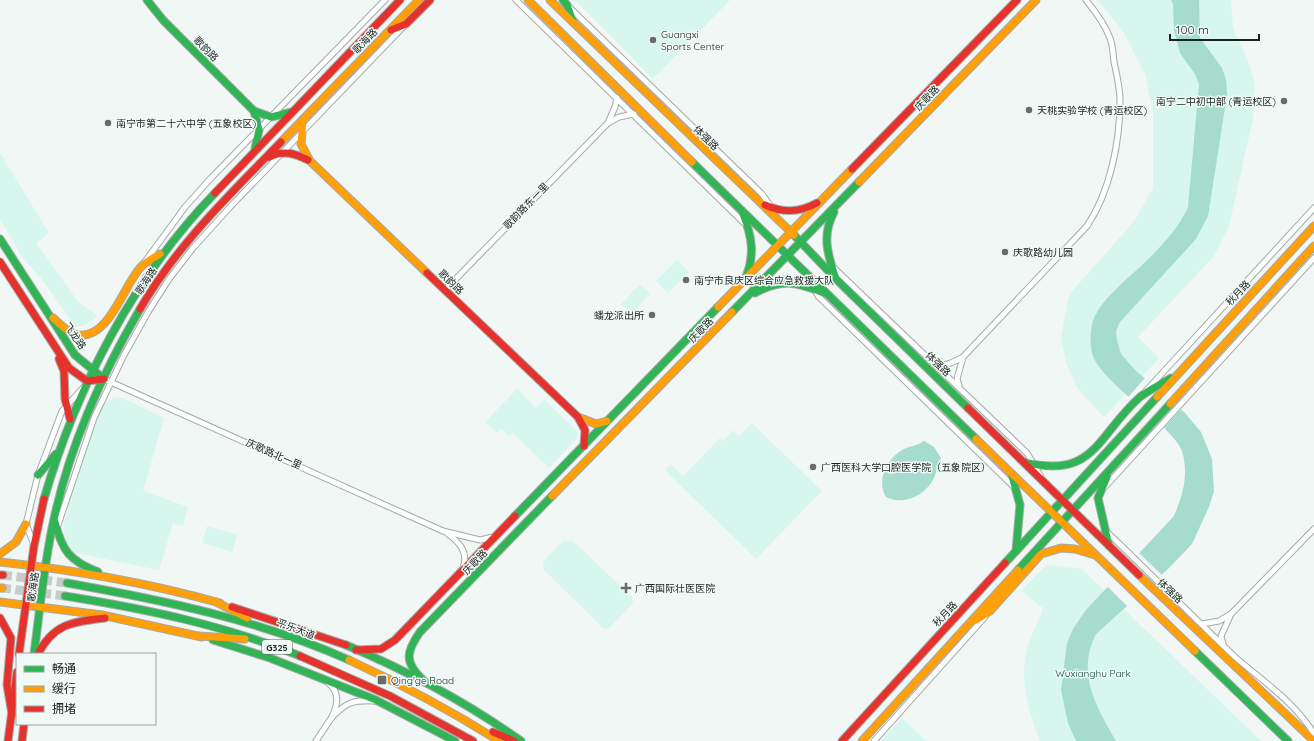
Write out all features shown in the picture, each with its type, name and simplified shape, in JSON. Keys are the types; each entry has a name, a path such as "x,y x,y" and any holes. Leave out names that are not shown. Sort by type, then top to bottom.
{"main road":[{"name":"歌韵路","path":"147,0 163,20 254,111"},
{"name":"歌海路","path":"19,653 34,546 41,511 58,450 85,384 118,320 147,274 202,206 400,0"},
{"name":"歌海路","path":"34,653 54,517 73,455 93,402 107,381 130,325 158,280 202,224 419,0"},
{"path":"389,31 406,24 430,0"},
{"path":"528,0 778,247 1288,741"},
{"name":"体强路","path":"550,0 758,202 779,220 835,278 1177,612 1314,741"},
{"name":"庆歌路","path":"356,650 374,650 387,646 411,624 1017,0"},
{"name":"庆歌路","path":"423,680 411,668 408,655 412,642 420,632 1036,0"},
{"path":"565,2 573,23"},
{"path":"254,111 271,117 293,112"},
{"path":"253,153 258,140 260,128 254,111"},
{"name":"歌韵路","path":"303,120 300,135 303,151 310,161 578,417 585,430 584,446"},
{"name":"歌韵路","path":"284,152 299,155 310,161"},
{"path":"262,162 276,154 284,152"},
{"path":"758,202 771,208 794,212 804,210 816,204 834,189"},
{"path":"835,278 825,247 825,233 828,221 844,198"},
{"path":"736,291 750,270 753,258 753,249 748,228 740,209"},
{"name":"秋月路","path":"842,741 1314,226"},
{"name":"飞龙路","path":"0,239 75,355 107,381"},
{"path":"862,741 1131,446 1192,386 1314,246"},
{"path":"49,315 71,332 79,335 86,336 96,332 106,321 140,268 165,250"},
{"path":"0,262 69,368 85,384 107,381"},
{"path":"744,299 761,289 781,282 796,283 829,295"},
{"path":"709,318 718,326"},
{"path":"52,342 64,371 67,406 70,420"},
{"path":"1023,462 1064,466 1076,464 1086,457 1140,397 1178,374"},
{"name":"歌韵路","path":"578,417 595,424 603,424 611,419"},
{"path":"38,475 58,450"},
{"path":"1110,469 1098,498 1110,546"},
{"path":"1010,472 1017,490 1022,512 1016,551"},
{"path":"54,517 56,529 65,554 82,567 124,580 216,602 267,617 356,650 423,680 496,722 521,741"},
{"path":"0,554 15,544 26,524"},
{"path":"968,625 990,611 1041,554 1052,548 1067,548 1098,556"},
{"path":"0,562 46,567 124,580"},
{"name":"平乐大道","path":"67,583 119,591 225,616 266,628 342,657 408,688 471,721 499,741"},
{"name":"G325","path":"65,596 122,605 222,628 258,639 344,674 401,701 471,741"},
{"path":"0,602 26,604 112,616 241,647 378,701 455,741"},
{"path":"216,602 266,628"},
{"path":"39,653 47,637 61,626 67,623 112,616"},
{"path":"0,618 8,630 11,638 6,701 12,714"},
{"path":"411,624 420,632"},
{"path":"949,624 960,634"},
{"path":"198,636 258,639"},
{"path":"8,741 16,680"},
{"path":"471,721 514,741"},
{"path":"22,741 24,725"}],"street":[{"path":"140,268 185,207 210,178 385,0"},
{"path":"516,0 748,228"},
{"path":"936,365 947,364 963,357 1087,226 1095,214 1109,180 1116,140 1120,101 1117,76 1107,30 1086,0"},
{"path":"565,2 762,194 779,220"},
{"path":"50,542 56,529 107,381 148,312 174,273 212,226 406,24"},
{"name":"歌韵路东一里","path":"608,123 616,107 617,87"},
{"name":"歌韵路东一里","path":"444,290 608,123 619,117 632,114 645,114"},
{"path":"1140,397 1314,208"},
{"path":"1100,492 1136,453 1192,386 1314,258"},
{"path":"831,265 1027,453 1043,481"},
{"path":"809,276 818,296 897,371 934,411 1017,490"},
{"path":"959,387 957,379 963,357"},
{"name":"庆歌路北一里","path":"107,381 443,530 480,540 486,540 498,534"},
{"path":"34,546 26,524 38,475 62,411 85,384"},
{"path":"1202,624 1219,621 1231,614 1314,529"},
{"name":"庆歌路北一里","path":"443,530 455,539 463,550 465,563 462,571"},
{"path":"1106,531 1223,644 1267,683 1308,724 1314,734"},
{"path":"874,741 990,611"},
{"path":"1223,644 1221,636 1231,614"},
{"path":"316,741 332,717 338,698 335,689 322,679"},
{"path":"332,717 348,704 357,700 378,701"}],"green space":[{"name":"Guangxi Sports Center","path":"575,0 730,0 653,79"},
{"path":"1098,0 1231,0 1233,29 1247,58 1255,84 1253,118 1229,226 1214,256 1138,337 1159,358 1104,417 1078,389 1066,363 1061,337 1069,295 1135,220 1153,188 1153,112 1145,74 1124,33"},
{"path":"0,153 49,233 36,243 79,303 97,315 88,323 76,327 41,278 22,257 0,219"},
{"path":"677,260 689,272 668,293 656,281"},
{"path":"640,284 650,294 631,314 621,304"},
{"path":"517,389 536,408 545,400 576,430 578,435 576,440 549,468 513,433 510,436 501,429 497,433 485,422"},
{"path":"116,397 123,398 164,418 143,491 188,507 183,526 173,523 159,570 76,553 68,544 64,533 64,524 77,471 102,407 106,402"},
{"path":"752,423 822,491 756,559 665,470 671,464 683,476 720,438 723,441 733,430 739,436"},
{"path":"207,526 237,535 232,552 202,543"},
{"path":"563,541 573,541 632,597 633,603 609,628 603,628 544,570 543,562"},
{"name":"Wuxianghu Park","path":"1046,565 1082,569 1261,741 1040,741 1026,696 1024,673 1027,649 1043,608 1021,591"},
{"path":"902,718 926,741 881,741"}],"shaded area":[{"path":"1171,0 1199,0 1200,38 1222,68 1226,79 1227,95 1208,216 1196,239 1120,322 1116,331 1121,354 1135,370 1185,413 1201,432 1212,459 1214,491 1209,507 1192,544 1168,569 1096,634 1090,648 1088,676 1091,689 1102,715 1116,741 1076,741 1068,723 1061,690 1067,643 1073,629 1085,611 1174,516 1184,484 1184,460 1182,451 1178,444 1159,423 1116,385 1101,369 1092,353 1091,343 1092,324 1100,308 1113,292 1148,260 1168,239 1179,224 1188,207 1199,84 1195,74 1180,53 1174,30 1173,4"},
{"path":"924,441 934,447 941,458 935,476 930,484 925,490 913,498 906,500 893,500 886,497 882,484 888,464 904,449 920,444"}],"pier":[{"path":"1146,377 1182,408 1163,429 1128,397"},
{"path":"1138,552 1163,576 1128,607 1106,585"}],"tunnel":[{"path":"3,575 67,583"},
{"path":"2,588 65,596"}],"traffic: fast":[{"path":"147,0 163,20 254,111 271,117 292,112"},
{"path":"563,0 567,5 573,21"},
{"path":"254,111 259,130 255,149"},
{"path":"692,162 976,439"},
{"path":"732,312 859,182"},
{"path":"44,499 57,457 73,415 111,336 134,297 158,261 185,226 215,193"},
{"path":"834,212 828,228 827,244 835,276"},
{"path":"743,214 749,230 751,246 751,261 746,277"},
{"path":"794,235 835,278 968,408"},
{"path":"0,239 75,355 104,379"},
{"path":"755,293 773,285 789,283 805,286 824,293"},
{"path":"515,516 718,307"},
{"path":"34,653 45,569 54,519 69,464 78,437 100,384 140,309"},
{"path":"1024,462 1048,466 1066,465 1081,459 1103,439 1126,411 1140,397 1171,378"},
{"path":"1005,563 1157,397"},
{"path":"1018,570 1170,404"},
{"path":"38,475 56,454"},
{"path":"1012,476 1020,505 1016,551"},
{"path":"1107,477 1098,498 1109,546"},
{"path":"423,680 413,668 409,657 415,639 420,632 552,496"},
{"path":"55,522 64,548 69,554 80,564 98,572"},
{"path":"67,583 175,604 210,613 281,633 349,660"},
{"path":"65,596 125,606 184,619 243,635 300,656"},
{"path":"213,640 270,658 376,700 455,741"},
{"path":"346,645 392,665 458,700 521,741"},
{"path":"1195,651 1288,741"}],"traffic: slow":[{"path":"281,142 419,0"},
{"path":"528,0 692,162"},
{"path":"550,0 794,235"},
{"path":"859,182 1036,0"},
{"path":"303,120 301,144 310,161 427,273"},
{"path":"718,307 852,169"},
{"path":"1157,397 1314,226"},
{"path":"1170,404 1314,246"},
{"path":"53,318 71,333 78,335 89,334 98,329 107,321 140,268 160,254"},
{"path":"552,496 732,312"},
{"path":"578,417 596,424 607,421"},
{"path":"976,439 1195,651"},
{"path":"0,554 16,542 26,524"},
{"path":"976,620 990,611 1041,554 1061,548 1075,549 1095,555"},
{"path":"0,562 111,578 166,589 220,603"},
{"path":"862,741 1018,570"},
{"path":"1139,575 1314,741"},
{"path":"0,602 102,615 202,637"},
{"path":"216,602 247,618"},
{"path":"199,636 245,639"},
{"path":"349,660 425,698 499,741"}],"traffic: jam":[{"path":"215,193 400,0"},
{"path":"391,30 406,24 430,0"},
{"path":"852,169 1017,0"},
{"path":"140,309 170,263 187,242 205,221 281,142"},
{"path":"269,157 288,153 308,160"},
{"path":"765,205 772,208 791,211 804,209 817,203"},
{"path":"0,262 69,368 87,381 104,379"},
{"path":"427,273 578,417 585,430 584,446"},
{"path":"59,359 64,371 65,399 70,419"},
{"path":"968,408 1139,575"},
{"path":"19,653 34,546 44,499"},
{"path":"356,650 381,649 395,640 515,516"},
{"path":"842,741 1005,563"},
{"path":"232,607 346,645"},
{"path":"0,618 11,638 7,685 12,714"},
{"path":"39,653 44,644 58,630 74,623 105,618"},
{"path":"300,656 390,696 473,741"},
{"path":"8,741 16,680"},
{"path":"22,741 24,725"},
{"path":"493,732 514,741"}],"place":[{"name":"Guangxi Sports Center","path":"653,40"},
{"name":"南宁二中初中部 (青运校区)","path":"1284,101"},
{"name":"天桃实验学校 (青运校区)","path":"1029,110"},
{"name":"南宁市第二十六中学 (五象校区)","path":"108,123"},
{"name":"庆歌路幼儿园","path":"1005,252"},
{"name":"南宁市良庆区综合应急救援大队","path":"686,280"},
{"name":"蟠龙派出所","path":"652,315"},
{"name":"广西医科大学口腔医学院（五象院区）","path":"813,467"},
{"name":"广西国际壮医医院","path":"626,588"},
{"name":"Qing'ge Road","path":"382,680"}]}
